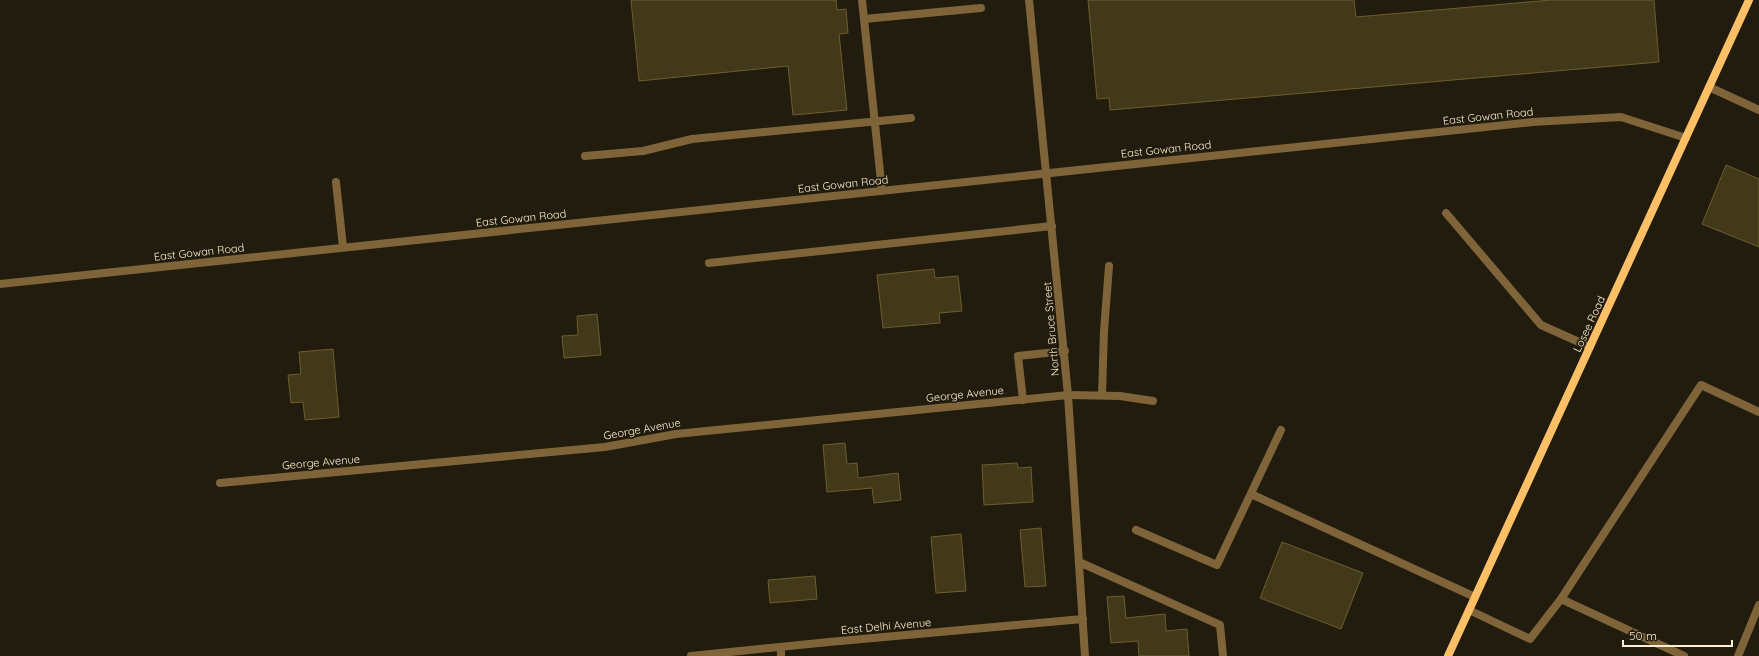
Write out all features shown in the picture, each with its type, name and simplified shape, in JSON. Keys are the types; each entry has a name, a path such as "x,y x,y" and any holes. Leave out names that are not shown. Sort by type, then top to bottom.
{"main road":[{"name":"Losee Road","path":"1448,656 1749,0"}],"street":[{"path":"862,0 882,191"},
{"name":"North Bruce Street","path":"1030,0 1046,173 1065,351 1085,656"},
{"path":"864,19 981,8"},
{"path":"1709,87 1759,110"},
{"name":"East Gowan Road","path":"0,284 1533,122 1621,117 1686,138"},
{"path":"585,156 643,151 692,139 911,118"},
{"path":"336,182 343,248"},
{"path":"1446,213 1541,325 1590,347"},
{"path":"709,263 1052,226"},
{"path":"1102,395 1104,331 1109,266"},
{"path":"1023,400 1018,356 1065,351"},
{"path":"1469,610 1530,639 1561,599 1701,385 1759,412"},
{"name":"George Avenue","path":"220,483 605,447 676,434 1068,396 1120,396 1153,401"},
{"path":"1136,530 1217,565 1281,430"},
{"path":"1250,494 1475,597"},
{"path":"1079,562 1220,625 1223,656"},
{"path":"1561,599 1684,656"},
{"path":"1738,656 1759,605"},
{"name":"East Delhi Avenue","path":"691,656 1083,620"},
{"path":"780,647 781,656"}],"building":[{"path":"631,0 836,0 837,10 846,9 848,33 839,34 847,110 793,115 788,66 639,81"},
{"path":"1088,0 1354,0 1356,17 1551,0 1654,0 1659,62 1110,110 1109,98 1097,99"},
{"path":"1726,165 1759,179 1759,247 1702,224"},
{"path":"934,269 935,278 958,276 962,311 939,313 940,323 883,328 877,275"},
{"path":"597,314 601,355 564,358 562,336 578,335 577,316"},
{"path":"333,349 339,417 305,420 303,402 291,403 288,375 301,374 299,352"},
{"path":"845,443 847,464 857,463 858,478 898,473 901,500 874,503 872,488 827,492 823,445"},
{"path":"1017,463 1018,468 1031,467 1033,502 984,505 982,465"},
{"path":"1041,528 1046,586 1025,587 1020,530"},
{"path":"961,534 966,591 936,593 931,537"},
{"path":"1282,542 1363,573 1341,629 1260,598"},
{"path":"815,576 817,599 770,603 768,580"},
{"path":"1124,596 1126,618 1165,614 1166,631 1187,629 1189,656 1139,656 1138,641 1111,643 1107,597"}]}
